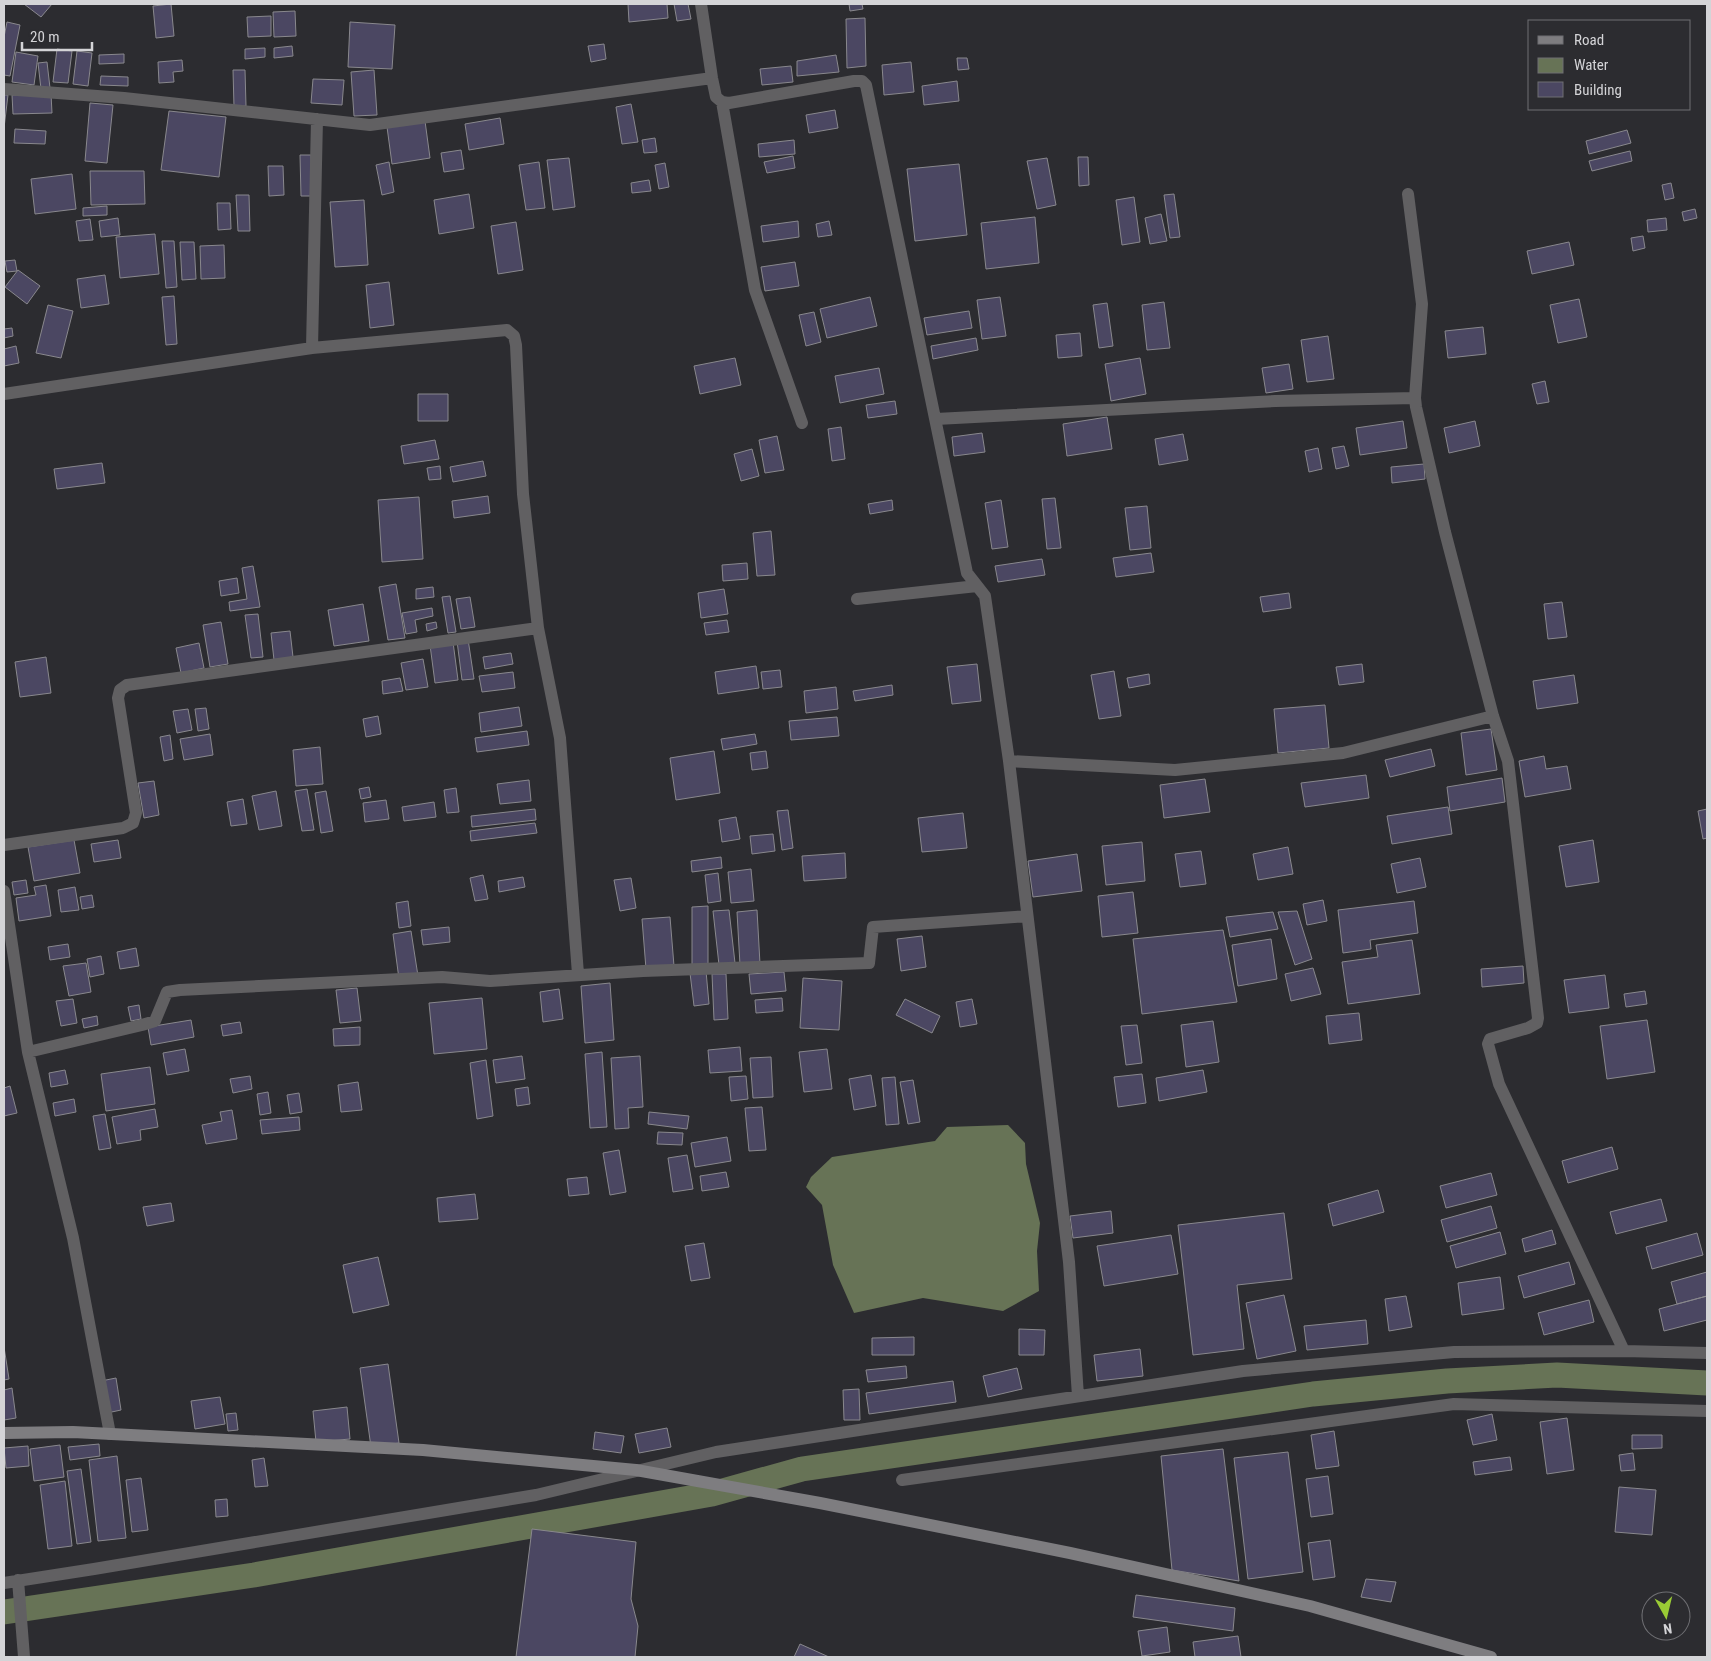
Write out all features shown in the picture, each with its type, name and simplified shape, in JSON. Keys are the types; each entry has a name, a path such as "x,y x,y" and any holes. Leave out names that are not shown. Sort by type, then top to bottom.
{"street":[{"path":"701,4 716,97 722,102 729,103 854,81 862,82 866,85 967,573 985,596 1009,761 1069,1262 1078,1396"},
{"path":"4,89 116,97 370,125 712,78"},
{"path":"722,102 755,290 802,423"},
{"path":"312,348 317,119"},
{"path":"1408,194 1422,304 1416,398 1445,532 1493,716 1508,761 1538,1018 1536,1023 1528,1028 1490,1039 1488,1044 1499,1084 1624,1351"},
{"path":"4,394 312,348 507,330 514,336 523,494 538,628 560,738 578,974"},
{"path":"936,419 1276,401 1416,398"},
{"path":"857,599 977,586"},
{"path":"4,845 123,828 133,823 136,813 118,698 120,690 126,685 538,628"},
{"path":"1009,761 1174,770 1343,754 1493,716"},
{"path":"4,891 28,1052 73,1238 110,1434"},
{"path":"28,1052 142,1026 154,1021 167,992 180,990 442,977 490,981 578,974 869,962 873,927 1027,916"},
{"path":"4,1583 536,1495 716,1452 1243,1371 1454,1352 1624,1351 1707,1353"},
{"path":"902,1480 1454,1404 1707,1411"},
{"path":"4,1433 73,1432 423,1450 636,1470 820,1503 1070,1553 1310,1606 1491,1657"},
{"path":"18,1580 24,1657"}],"water":[{"path":"1008,1125 1025,1143 1026,1164 1040,1223 1037,1251 1039,1291 1003,1311 923,1298 854,1313 833,1265 822,1205 806,1187 811,1177 832,1157 935,1141 947,1127"}],"building":[{"path":"24,4 52,4 41,17"},
{"path":"171,4 174,36 156,38 153,6"},
{"path":"628,4 667,4 668,18 629,22"},
{"path":"674,4 688,4 691,19 677,21"},
{"path":"849,4 862,4 863,9 850,11"},
{"path":"295,11 296,36 274,37 273,12"},
{"path":"271,16 271,36 248,37 247,17"},
{"path":"865,18 866,66 847,68 846,19"},
{"path":"7,22 20,25 10,76 4,75 4,37"},
{"path":"350,22 395,25 392,69 348,67"},
{"path":"604,44 606,59 591,62 588,46"},
{"path":"292,46 293,56 274,58 274,48"},
{"path":"265,48 265,57 245,59 245,49"},
{"path":"57,49 72,51 68,83 53,82"},
{"path":"77,51 92,53 88,86 73,84"},
{"path":"16,52 38,56 34,85 12,82"},
{"path":"124,54 124,63 99,64 99,55"},
{"path":"836,55 839,72 797,76 797,61"},
{"path":"957,58 967,58 969,69 958,70"},
{"path":"182,60 183,71 173,72 174,82 159,83 158,62"},
{"path":"47,62 50,88 41,89 38,63"},
{"path":"911,62 914,92 884,95 882,65"},
{"path":"791,66 793,82 762,85 760,69"},
{"path":"233,70 245,70 246,106 234,107"},
{"path":"374,70 377,115 354,116 351,72"},
{"path":"101,76 128,77 128,86 100,85"},
{"path":"313,79 344,80 342,105 311,103"},
{"path":"957,81 959,101 924,105 922,86"},
{"path":"51,94 52,113 13,114 12,95"},
{"path":"4,95 8,95 4,128"},
{"path":"90,103 113,105 107,163 85,161"},
{"path":"631,104 638,142 622,144 616,107"},
{"path":"835,110 838,128 809,133 806,115"},
{"path":"169,111 226,117 219,177 161,170"},
{"path":"500,118 504,144 469,150 465,124"},
{"path":"425,121 430,158 392,164 387,127"},
{"path":"15,129 46,131 45,144 14,143"},
{"path":"1627,130 1631,143 1589,154 1586,141"},
{"path":"655,138 657,152 644,153 642,140"},
{"path":"794,140 795,154 759,157 758,144"},
{"path":"461,150 464,169 444,172 441,153"},
{"path":"1630,151 1632,161 1592,171 1589,161"},
{"path":"300,155 311,155 312,196 301,196"},
{"path":"793,156 795,168 767,173 764,162"},
{"path":"1078,157 1088,157 1089,185 1079,186"},
{"path":"569,158 575,207 553,210 547,160"},
{"path":"1047,158 1056,205 1037,209 1027,161"},
{"path":"389,162 394,192 382,195 376,165"},
{"path":"539,162 545,208 526,210 519,165"},
{"path":"665,163 669,187 659,189 655,165"},
{"path":"959,164 967,235 915,241 907,169"},
{"path":"268,166 283,166 284,195 269,196"},
{"path":"90,171 144,171 145,204 91,205"},
{"path":"72,174 76,209 35,214 31,179"},
{"path":"649,180 651,191 632,193 631,183"},
{"path":"1671,183 1674,198 1665,200 1662,185"},
{"path":"469,194 474,228 439,234 434,200"},
{"path":"1174,194 1180,237 1170,238 1164,195"},
{"path":"236,195 249,195 250,231 238,231"},
{"path":"1134,197 1140,242 1122,245 1116,200"},
{"path":"364,200 368,265 335,267 330,202"},
{"path":"217,203 230,203 231,229 218,230"},
{"path":"107,206 107,215 83,216 83,208"},
{"path":"1695,209 1697,218 1684,221 1682,212"},
{"path":"1161,214 1167,241 1150,244 1145,218"},
{"path":"1035,217 1039,263 986,269 981,223"},
{"path":"118,218 120,235 101,237 99,221"},
{"path":"1666,218 1667,230 1648,232 1647,220"},
{"path":"90,219 93,240 79,241 76,221"},
{"path":"798,221 799,237 763,242 761,226"},
{"path":"829,221 832,235 818,237 816,224"},
{"path":"516,222 523,270 498,274 491,226"},
{"path":"155,234 159,274 120,278 116,237"},
{"path":"1643,236 1645,248 1633,251 1631,238"},
{"path":"162,241 174,241 177,287 166,288"},
{"path":"180,242 194,242 196,279 182,280"},
{"path":"1569,242 1574,265 1532,274 1527,251"},
{"path":"224,245 225,278 201,279 200,246"},
{"path":"15,260 17,271 7,272 5,261"},
{"path":"795,262 799,286 765,291 761,267"},
{"path":"18,270 40,286 27,304 5,287"},
{"path":"105,275 109,304 81,308 77,279"},
{"path":"389,282 394,325 370,328 366,285"},
{"path":"174,296 177,344 166,345 162,297"},
{"path":"870,297 877,326 827,338 820,309"},
{"path":"1000,297 1006,336 982,339 977,300"},
{"path":"1579,299 1587,337 1558,343 1550,305"},
{"path":"1164,302 1170,348 1147,350 1142,305"},
{"path":"1107,303 1113,346 1099,348 1093,305"},
{"path":"48,305 73,311 61,358 36,353"},
{"path":"969,311 972,328 927,335 924,318"},
{"path":"814,312 821,342 806,346 799,315"},
{"path":"1483,327 1486,354 1448,358 1445,331"},
{"path":"12,328 13,336 4,338 4,329"},
{"path":"1080,333 1082,356 1058,358 1056,335"},
{"path":"1328,336 1334,379 1307,382 1301,340"},
{"path":"976,338 978,350 933,359 931,346"},
{"path":"16,346 19,363 4,366 4,349"},
{"path":"735,358 741,385 700,394 694,366"},
{"path":"1140,358 1146,394 1111,401 1105,364"},
{"path":"1289,364 1293,389 1266,393 1262,368"},
{"path":"879,368 884,394 840,403 835,376"},
{"path":"1545,381 1549,402 1537,404 1532,384"},
{"path":"418,394 448,394 448,421 418,421"},
{"path":"895,401 897,414 868,418 866,405"},
{"path":"1107,417 1112,449 1067,456 1063,424"},
{"path":"1403,421 1407,448 1360,455 1356,428"},
{"path":"1475,421 1480,446 1449,453 1444,428"},
{"path":"841,427 845,459 832,461 828,429"},
{"path":"982,433 985,452 954,456 952,437"},
{"path":"1183,434 1188,460 1159,465 1155,439"},
{"path":"777,436 784,470 765,473 759,440"},
{"path":"435,440 439,459 404,464 401,446"},
{"path":"1344,446 1349,466 1336,469 1332,448"},
{"path":"1318,448 1322,469 1309,472 1305,451"},
{"path":"752,449 759,476 741,481 734,454"},
{"path":"483,461 486,476 453,482 450,467"},
{"path":"102,463 105,483 57,489 54,469"},
{"path":"1424,464 1425,479 1392,483 1391,467"},
{"path":"440,466 441,479 429,480 427,468"},
{"path":"488,496 490,513 454,518 452,501"},
{"path":"419,497 423,559 382,562 378,500"},
{"path":"1055,498 1061,548 1047,549 1042,499"},
{"path":"892,500 893,510 870,514 868,504"},
{"path":"1001,500 1008,547 992,549 985,503"},
{"path":"1147,506 1151,548 1130,550 1125,508"},
{"path":"771,531 775,575 757,576 753,533"},
{"path":"1151,553 1154,572 1116,577 1113,558"},
{"path":"1042,559 1045,575 998,582 995,566"},
{"path":"747,563 748,579 723,581 722,565"},
{"path":"253,566 260,607 230,611 229,602 247,599 242,568"},
{"path":"237,578 239,593 221,596 219,581"},
{"path":"396,584 405,638 388,640 379,587"},
{"path":"433,587 434,597 416,599 416,589"},
{"path":"724,589 728,614 701,618 698,593"},
{"path":"1289,593 1291,608 1263,612 1260,597"},
{"path":"450,596 456,632 448,633 442,597"},
{"path":"470,597 475,627 461,629 456,599"},
{"path":"1562,602 1567,637 1548,639 1544,604"},
{"path":"363,604 369,641 334,646 328,610"},
{"path":"432,608 433,616 415,620 417,632 406,634 402,613"},
{"path":"258,614 263,657 251,658 245,615"},
{"path":"727,620 729,632 706,635 704,623"},
{"path":"221,622 228,664 210,667 203,625"},
{"path":"436,622 437,628 427,631 426,624"},
{"path":"290,631 293,657 274,660 271,633"},
{"path":"468,639 474,679 462,680 457,641"},
{"path":"453,642 458,680 435,683 430,645"},
{"path":"199,643 204,668 181,673 176,648"},
{"path":"511,653 513,664 485,669 483,657"},
{"path":"46,657 51,693 20,697 15,662"},
{"path":"423,659 428,687 406,690 401,663"},
{"path":"977,664 981,701 952,704 947,667"},
{"path":"1362,664 1364,682 1339,685 1336,667"},
{"path":"756,666 759,688 718,694 715,672"},
{"path":"780,670 782,687 763,689 761,672"},
{"path":"1114,671 1121,716 1099,719 1091,675"},
{"path":"513,672 515,688 482,692 479,676"},
{"path":"1149,674 1150,684 1129,688 1127,678"},
{"path":"1574,675 1578,703 1537,709 1533,681"},
{"path":"400,678 403,691 383,694 382,681"},
{"path":"892,685 893,695 855,701 853,691"},
{"path":"836,687 838,709 806,713 804,691"},
{"path":"1325,705 1329,748 1278,753 1274,709"},
{"path":"519,707 522,726 481,732 479,713"},
{"path":"206,708 209,729 198,731 195,709"},
{"path":"188,709 192,730 177,733 173,711"},
{"path":"378,716 381,734 366,737 363,719"},
{"path":"837,717 839,736 791,740 789,721"},
{"path":"1491,729 1497,770 1466,775 1461,733"},
{"path":"527,731 529,745 477,752 475,738"},
{"path":"210,734 213,755 184,760 180,739"},
{"path":"755,734 757,744 723,750 721,739"},
{"path":"170,735 173,759 164,761 160,737"},
{"path":"320,747 323,784 296,786 293,750"},
{"path":"1431,749 1435,766 1390,777 1385,760"},
{"path":"714,751 720,793 676,800 670,758"},
{"path":"766,751 768,768 752,770 750,753"},
{"path":"1544,756 1546,769 1567,766 1571,789 1525,797 1519,761"},
{"path":"1366,775 1369,798 1305,807 1301,783"},
{"path":"1502,778 1505,802 1450,811 1447,787"},
{"path":"1205,779 1210,812 1164,818 1160,785"},
{"path":"529,780 531,801 500,804 497,784"},
{"path":"154,781 159,815 144,818 138,783"},
{"path":"369,787 371,797 361,799 359,789"},
{"path":"456,788 459,812 447,813 444,790"},
{"path":"307,789 314,830 302,831 295,791"},
{"path":"276,791 282,826 259,830 252,796"},
{"path":"326,791 333,831 321,833 315,793"},
{"path":"243,799 247,824 231,826 227,802"},
{"path":"386,800 389,819 365,822 363,803"},
{"path":"434,802 436,817 404,821 402,807"},
{"path":"1448,807 1452,834 1392,844 1387,816"},
{"path":"535,809 536,820 472,827 471,816"},
{"path":"1707,809 1707,838 1703,839 1698,811"},
{"path":"788,810 793,848 782,850 777,811"},
{"path":"963,813 967,848 922,852 918,818"},
{"path":"736,817 740,839 722,842 719,820"},
{"path":"535,823 537,833 471,841 470,831"},
{"path":"773,834 775,851 752,854 750,836"},
{"path":"74,840 80,873 34,881 28,847"},
{"path":"118,840 121,858 94,862 91,844"},
{"path":"1593,840 1599,882 1566,887 1559,846"},
{"path":"1142,842 1145,881 1106,885 1102,846"},
{"path":"1288,847 1293,874 1258,880 1253,854"},
{"path":"1201,851 1206,884 1180,887 1175,854"},
{"path":"845,853 846,878 804,881 802,856"},
{"path":"1077,854 1082,891 1033,897 1028,861"},
{"path":"721,857 722,868 692,872 691,861"},
{"path":"1420,858 1426,887 1397,893 1391,864"},
{"path":"751,869 754,901 731,903 728,872"},
{"path":"718,873 721,901 708,903 705,875"},
{"path":"483,875 488,899 475,901 470,878"},
{"path":"523,877 525,887 499,892 498,881"},
{"path":"631,878 636,908 620,911 614,880"},
{"path":"26,880 28,893 14,895 12,882"},
{"path":"46,885 51,916 19,921 16,898 36,895 34,887"},
{"path":"75,887 79,910 61,912 58,890"},
{"path":"1133,892 1138,933 1102,937 1098,896"},
{"path":"92,895 94,907 82,909 80,897"},
{"path":"1323,900 1327,921 1307,925 1303,904"},
{"path":"408,901 411,926 399,928 396,903"},
{"path":"1414,901 1418,933 1370,940 1371,949 1343,953 1338,910"},
{"path":"708,906 708,965 692,965 692,907"},
{"path":"729,910 735,963 719,965 713,911"},
{"path":"757,910 760,964 740,965 737,912"},
{"path":"1297,911 1312,959 1295,965 1278,912"},
{"path":"1273,912 1278,929 1230,937 1226,917"},
{"path":"670,917 674,966 646,969 642,919"},
{"path":"449,927 450,942 423,945 421,930"},
{"path":"1223,930 1237,1002 1142,1014 1133,939"},
{"path":"411,931 418,976 399,979 393,934"},
{"path":"922,936 926,967 901,971 897,939"},
{"path":"1271,939 1277,979 1238,986 1232,945"},
{"path":"1412,940 1420,994 1348,1004 1342,962 1378,957 1376,945"},
{"path":"68,944 70,957 50,960 48,947"},
{"path":"136,948 139,966 120,969 117,952"},
{"path":"101,956 104,974 90,977 87,959"},
{"path":"86,963 91,992 69,996 63,966"},
{"path":"1523,966 1524,983 1482,987 1481,969"},
{"path":"1313,968 1321,994 1291,1001 1285,974"},
{"path":"706,971 709,1004 694,1006 690,973"},
{"path":"784,972 786,991 751,994 749,974"},
{"path":"712,974 726,974 728,1019 714,1020"},
{"path":"1605,975 1609,1008 1569,1013 1564,980"},
{"path":"803,978 842,981 839,1030 800,1028"},
{"path":"610,983 614,1040 585,1043 581,986"},
{"path":"357,988 361,1021 340,1023 336,990"},
{"path":"559,989 563,1019 543,1022 540,992"},
{"path":"1645,991 1647,1004 1626,1007 1624,994"},
{"path":"482,998 487,1049 434,1054 429,1003"},
{"path":"782,998 783,1011 756,1013 755,1000"},
{"path":"73,999 77,1023 61,1026 56,1001"},
{"path":"905,999 940,1016 932,1033 896,1015"},
{"path":"972,999 977,1024 960,1027 956,1002"},
{"path":"139,1005 141,1019 131,1021 128,1007"},
{"path":"1359,1013 1362,1040 1329,1044 1326,1016"},
{"path":"97,1016 98,1025 84,1028 82,1019"},
{"path":"191,1020 194,1037 151,1045 148,1027"},
{"path":"1647,1020 1655,1072 1607,1079 1600,1026"},
{"path":"1213,1021 1219,1062 1186,1067 1181,1025"},
{"path":"240,1022 242,1033 223,1036 221,1025"},
{"path":"1137,1025 1142,1063 1126,1065 1121,1026"},
{"path":"360,1027 360,1045 334,1046 333,1029"},
{"path":"740,1047 742,1071 710,1073 708,1050"},
{"path":"185,1049 189,1071 167,1075 163,1053"},
{"path":"827,1049 832,1089 804,1092 799,1052"},
{"path":"602,1052 607,1127 590,1128 585,1054"},
{"path":"522,1056 525,1079 496,1083 493,1060"},
{"path":"640,1056 643,1107 628,1108 629,1128 615,1129 611,1058"},
{"path":"771,1057 773,1097 753,1098 750,1058"},
{"path":"486,1060 493,1116 477,1119 470,1063"},
{"path":"150,1067 155,1104 106,1111 101,1074"},
{"path":"65,1070 68,1084 51,1087 49,1073"},
{"path":"1203,1070 1207,1092 1159,1101 1156,1078"},
{"path":"1142,1074 1146,1103 1118,1107 1114,1077"},
{"path":"871,1075 876,1106 854,1110 849,1079"},
{"path":"250,1076 252,1089 233,1093 230,1079"},
{"path":"746,1076 748,1099 731,1101 729,1077"},
{"path":"895,1077 899,1124 886,1125 882,1078"},
{"path":"913,1080 920,1122 908,1124 900,1082"},
{"path":"358,1082 362,1110 341,1112 338,1085"},
{"path":"10,1086 17,1113 4,1116 4,1088"},
{"path":"528,1087 530,1104 517,1106 515,1089"},
{"path":"268,1092 271,1113 260,1115 257,1094"},
{"path":"299,1093 302,1112 290,1114 287,1095"},
{"path":"74,1099 76,1112 55,1116 53,1103"},
{"path":"762,1107 766,1150 749,1151 745,1108"},
{"path":"155,1109 158,1127 140,1130 141,1140 117,1144 112,1117"},
{"path":"232,1110 237,1139 206,1144 202,1125 222,1121 220,1112"},
{"path":"649,1112 689,1116 687,1129 648,1124"},
{"path":"105,1114 111,1148 99,1150 93,1116"},
{"path":"299,1117 300,1130 262,1134 260,1120"},
{"path":"658,1132 683,1133 682,1145 657,1144"},
{"path":"727,1137 731,1161 695,1167 691,1143"},
{"path":"1612,1147 1618,1169 1568,1183 1562,1161"},
{"path":"619,1150 626,1192 610,1195 603,1153"},
{"path":"687,1155 693,1189 673,1192 668,1158"},
{"path":"726,1172 729,1187 702,1191 700,1176"},
{"path":"1491,1173 1497,1195 1446,1208 1440,1186"},
{"path":"587,1177 589,1194 569,1196 567,1179"},
{"path":"1378,1190 1384,1212 1333,1226 1328,1204"},
{"path":"475,1194 478,1219 439,1222 437,1198"},
{"path":"1661,1199 1667,1221 1616,1234 1610,1212"},
{"path":"171,1203 174,1221 147,1226 143,1207"},
{"path":"1491,1206 1497,1228 1447,1242 1441,1220"},
{"path":"1111,1211 1113,1233 1073,1238 1070,1216"},
{"path":"1284,1213 1292,1279 1237,1285 1244,1349 1193,1355 1178,1225"},
{"path":"1552,1230 1556,1244 1525,1252 1522,1239"},
{"path":"1500,1232 1506,1254 1456,1268 1450,1246"},
{"path":"1697,1233 1703,1255 1652,1269 1646,1247"},
{"path":"1171,1235 1178,1274 1104,1286 1097,1246"},
{"path":"704,1243 710,1278 691,1281 685,1246"},
{"path":"378,1257 389,1305 353,1313 343,1265"},
{"path":"1569,1262 1575,1284 1524,1298 1518,1276"},
{"path":"1707,1272 1707,1296 1677,1304 1671,1282"},
{"path":"1500,1277 1504,1309 1462,1315 1458,1283"},
{"path":"1284,1295 1296,1351 1257,1359 1246,1303"},
{"path":"1406,1296 1412,1327 1389,1331 1385,1299"},
{"path":"1707,1296 1707,1320 1664,1331 1659,1309"},
{"path":"1589,1300 1594,1322 1544,1335 1538,1313"},
{"path":"1366,1320 1368,1344 1307,1350 1304,1326"},
{"path":"1019,1329 1045,1330 1044,1355 1019,1355"},
{"path":"914,1337 914,1355 872,1355 872,1338"},
{"path":"4,1347 9,1379 4,1380"},
{"path":"1140,1349 1143,1376 1097,1381 1094,1355"},
{"path":"388,1364 399,1443 371,1447 360,1368"},
{"path":"906,1366 907,1378 868,1382 866,1370"},
{"path":"1017,1368 1022,1389 988,1397 983,1376"},
{"path":"116,1378 121,1410 107,1413 101,1381"},
{"path":"953,1381 956,1402 869,1414 866,1393"},
{"path":"12,1388 16,1418 4,1420 4,1390"},
{"path":"859,1389 860,1420 844,1420 843,1390"},
{"path":"220,1397 225,1424 195,1429 191,1401"},
{"path":"347,1407 350,1439 316,1442 313,1411"},
{"path":"236,1413 238,1430 228,1431 226,1414"},
{"path":"1492,1414 1497,1440 1473,1445 1467,1420"},
{"path":"1567,1418 1574,1470 1547,1474 1540,1422"},
{"path":"667,1428 671,1447 639,1453 635,1434"},
{"path":"1334,1431 1339,1466 1316,1469 1311,1435"},
{"path":"595,1432 624,1436 621,1453 593,1449"},
{"path":"1632,1435 1662,1435 1662,1448 1632,1449"},
{"path":"99,1444 100,1456 70,1460 68,1447"},
{"path":"60,1445 64,1477 34,1481 30,1449"},
{"path":"28,1446 29,1466 6,1468 4,1448"},
{"path":"1223,1449 1239,1581 1172,1570 1161,1456"},
{"path":"1288,1452 1303,1572 1248,1579 1234,1458"},
{"path":"1633,1453 1635,1470 1621,1471 1619,1455"},
{"path":"117,1456 126,1538 98,1541 89,1460"},
{"path":"1510,1457 1512,1470 1475,1475 1473,1462"},
{"path":"264,1458 268,1486 255,1487 252,1460"},
{"path":"81,1469 91,1542 77,1544 67,1471"},
{"path":"1328,1476 1333,1514 1311,1517 1306,1479"},
{"path":"141,1478 148,1530 132,1532 126,1480"},
{"path":"65,1481 72,1546 48,1549 40,1485"},
{"path":"1619,1487 1656,1490 1652,1535 1615,1532"},
{"path":"227,1499 228,1516 216,1517 215,1500"},
{"path":"532,1529 636,1542 631,1599 638,1626 635,1657 516,1657"},
{"path":"1330,1540 1335,1577 1313,1580 1308,1543"},
{"path":"1366,1579 1396,1582 1391,1602 1361,1597"},
{"path":"1136,1595 1235,1608 1233,1631 1133,1617"},
{"path":"1167,1627 1170,1652 1142,1656 1138,1631"},
{"path":"1238,1636 1241,1657 1195,1657 1193,1642"},
{"path":"800,1644 829,1657 794,1657"}],"waterway":[{"path":"4,1612 254,1575 712,1494 802,1469 1313,1394 1447,1381 1557,1375 1707,1383"}]}
